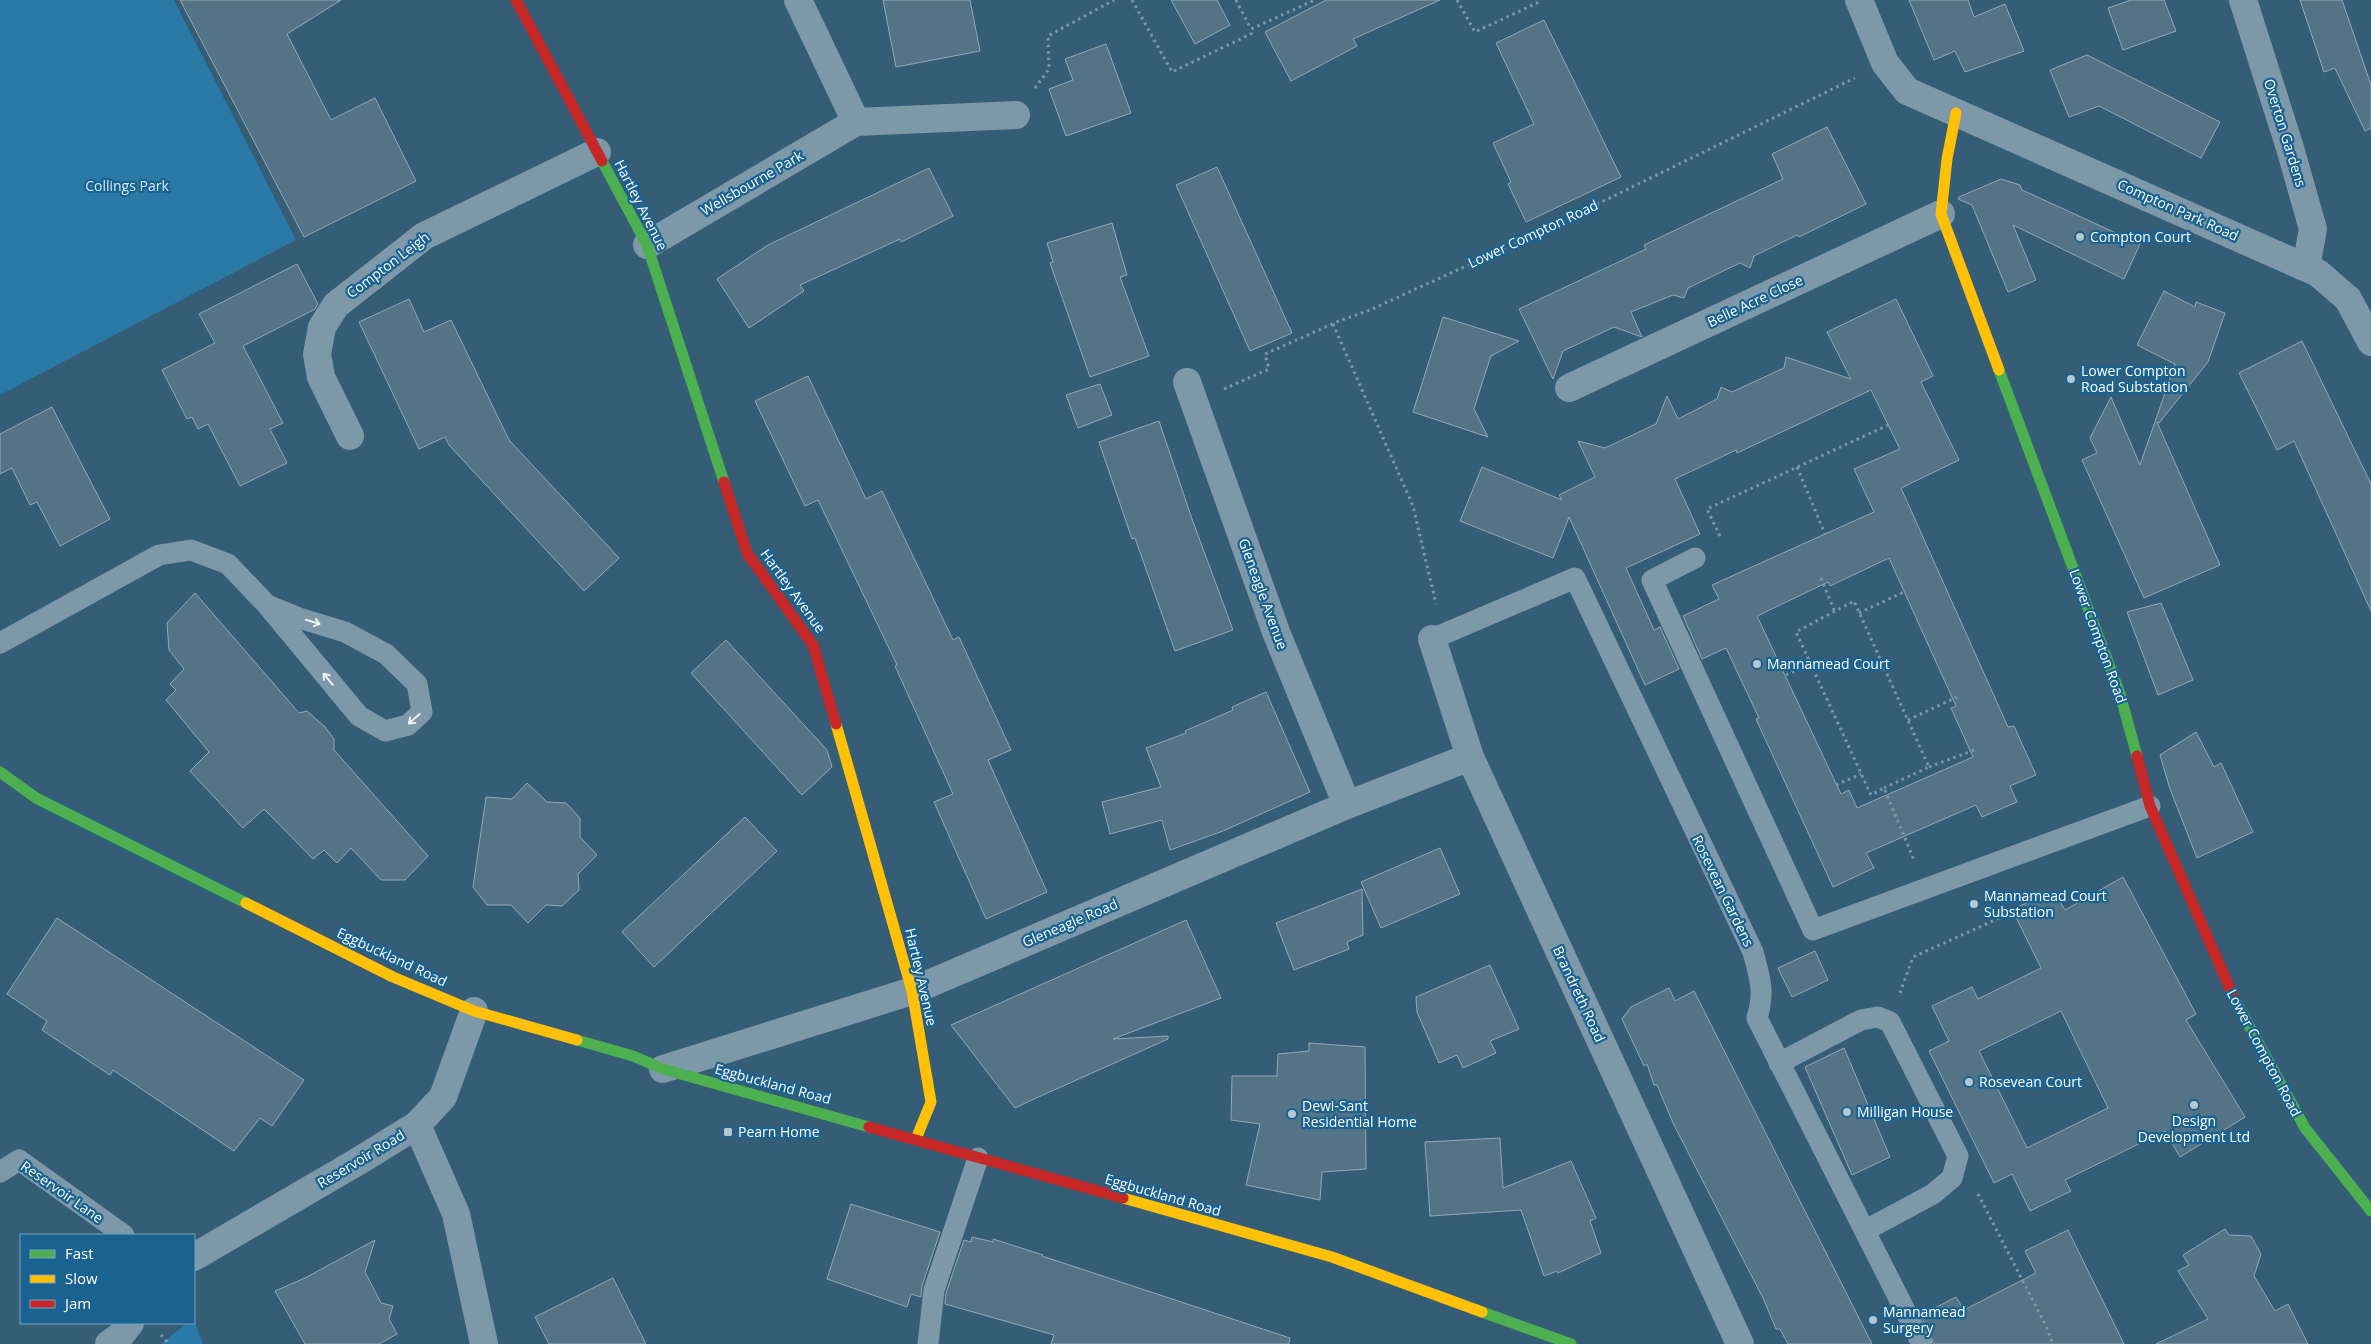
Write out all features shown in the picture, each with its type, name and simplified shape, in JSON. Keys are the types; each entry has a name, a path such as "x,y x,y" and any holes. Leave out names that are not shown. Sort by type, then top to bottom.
{"street":[{"name":"Hartley Avenue","path":"516,0 647,244 747,553 813,644 912,991 931,1102 916,1139"},
{"path":"798,0 856,122"},
{"path":"1859,0 1885,63 1908,91 1956,113"},
{"name":"Overton Gardens","path":"2243,0 2290,148 2313,229 2306,267"},
{"name":"Compton Park Road","path":"1956,113 2318,272 2348,299 2371,342"},
{"name":"Lower Compton Road","path":"1956,113 1947,159 1941,214 2120,694 2150,806 2240,1012 2305,1128 2371,1211"},
{"name":"Wellsbourne Park","path":"647,244 856,122 1016,114"},
{"name":"Compton Leigh","path":"350,436 321,377 316,354 322,327 336,305 424,236 597,152"},
{"name":"Belle Acre Close","path":"1569,388 1941,214"},
{"name":"Gleneagle Avenue","path":"1191,392 1276,632 1347,804"},
{"name":"Brandreth Road","path":"1438,637 1470,757 1740,1344"},
{"name":"Gleneagle Road","path":"663,1069 912,991 1347,804 1470,757"},
{"name":"Eggbuckland Road","path":"0,772 36,798 393,976 474,1011 633,1056 663,1069 1332,1257 1571,1344"},
{"name":"Reservoir Road","path":"195,1256 417,1125 443,1097 474,1011"},
{"path":"417,1125 456,1214 484,1344"},
{"path":"109,1344 120,1336 129,1324"}],"lane":[{"path":"0,643 158,556 191,550 228,564 267,605 359,716 386,731 408,724 422,712 417,684 386,654 345,632 299,618 267,605"},
{"path":"1695,558 1652,580 1813,930 2150,806"},
{"name":"Rosevean Gardens","path":"1438,637 1575,578 1753,952 1761,983 1762,1000 1757,1018 1866,1230 1922,1344"},
{"path":"1779,1064 1861,1020 1878,1017 1890,1022 1958,1156 1952,1178 1933,1194 1866,1230"},
{"path":"928,1344 934,1290 978,1158"},
{"name":"Reservoir Lane","path":"0,1172 19,1160 123,1234"}],"path":[{"path":"1016,114 1049,69 1048,36 1114,0"},
{"path":"1132,0 1172,72 1252,34 1236,0"},
{"path":"1250,29 1315,0"},
{"path":"1457,0 1475,32 1537,3 1538,0"},
{"name":"Lower Compton Road","path":"1191,392 1269,368 1265,354 1370,310 1534,235 1885,63"},
{"path":"1334,324 1414,506 1438,637"},
{"path":"1695,558 1723,544 1707,509 1888,425"},
{"path":"1797,467 1825,534"},
{"path":"1821,578 1835,612"},
{"path":"1860,613 1904,592"},
{"path":"1929,767 1854,601 1796,632 1871,795 1929,767 1977,748"},
{"path":"1786,676 1811,664"},
{"path":"1908,720 1957,697"},
{"path":"1836,785 1861,774"},
{"path":"1884,788 1925,889"},
{"path":"1890,1022 1913,957 2006,915"},
{"path":"1958,1156 2046,1326 2053,1344"},
{"path":"159,1333 169,1344"}],"green space":[{"name":"Collings Park","path":"0,0 174,0 296,240 0,395"},
{"path":"186,1324 195,1324 203,1344 161,1344"}],"building":[{"path":"180,0 341,0 287,34 331,120 375,98 416,181 304,237"},
{"path":"883,0 970,0 980,51 896,67"},
{"path":"1171,0 1217,0 1230,25 1195,44"},
{"path":"1326,0 1440,0 1353,39 1357,46 1291,81 1265,32"},
{"path":"1909,0 1968,0 1974,17 2005,4 2024,51 1965,72 1955,51 1934,60"},
{"path":"2131,0 2164,0 2176,31 2123,50 2108,8"},
{"path":"2300,0 2342,0 2371,85 2371,128 2365,131 2335,68 2324,72"},
{"path":"1544,20 1621,177 1526,222 1508,184 1511,182 1493,143 1534,124 1496,43"},
{"path":"1106,44 1131,113 1066,136 1049,89 1073,80 1065,59"},
{"path":"2087,55 2220,122 2201,158 2099,106 2069,117 2050,70"},
{"path":"1827,127 1866,204 1799,237 1797,235 1754,256 1750,268 1740,263 1688,288 1684,298 1673,295 1631,312 1642,337 1614,327 1563,351 1553,379 1519,309 1646,249 1644,245 1783,179 1772,154"},
{"path":"1217,167 1292,333 1250,351 1176,185"},
{"path":"929,168 953,216 901,242 900,239 800,285 804,291 749,328 717,279 768,245"},
{"name":"Compton Court","path":"2001,179 2020,185 2022,190 2140,244 2124,279 2013,225 2036,280 2008,292 1972,205 1958,199"},
{"path":"1112,223 1127,275 1120,277 1149,356 1090,377 1050,263 1053,262 1047,243"},
{"path":"297,264 318,304 315,309 243,346 283,423 270,429 287,463 240,486 208,424 198,429 192,417 187,419 162,370 215,343 199,314"},
{"path":"2164,291 2195,307 2196,302 2225,313 2208,362 2159,423 2157,422 2220,565 2144,598 2082,460 2097,453 2090,438 2111,397 2140,465 2175,364 2137,345"},
{"path":"409,299 424,332 451,320 509,440 619,558 584,591 449,445 445,437 419,449 359,322"},
{"path":"1896,299 1933,376 1921,382 1959,460 1901,488 2008,727 2014,726 2036,775 2010,786 2017,802 1982,817 1976,805 1866,853 1874,868 1833,887 1756,719 1759,718 1726,648 1702,659 1683,616 1719,599 1712,585 1874,512 1854,469 1900,449 1871,390 1737,453 1736,450 1675,479 1700,534 1626,568 1654,630 1660,627 1679,669 1645,685 1569,517 1553,558 1460,521 1482,467 1562,500 1559,495 1595,477 1578,441 1605,448 1656,424 1667,396 1678,419 1717,399 1721,387 1732,392 1784,368 1786,357 1851,379 1827,332","holes":["1889,558 1956,706 1951,708 1973,757 1857,808 1849,790 1841,794 1757,616 1828,582 1830,586"]},
{"path":"1443,317 1519,341 1491,356 1482,383 1474,409 1488,437 1413,412"},
{"path":"2302,341 2371,484 2371,611 2294,441 2277,450 2239,373"},
{"path":"808,376 866,499 882,491 953,640 959,637 1011,750 988,760 1047,892 986,919 934,802 953,794 895,666 897,665 818,500 805,506 755,401"},
{"path":"1100,384 1112,415 1078,428 1066,395"},
{"path":"52,407 110,519 60,546 37,502 30,505 12,468 0,474 0,434"},
{"path":"1159,421 1192,519 1233,630 1175,651 1135,538 1132,539 1099,442"},
{"path":"195,593 299,713 307,711 325,727 334,739 334,750 428,856 405,880 381,880 351,848 337,863 324,850 313,859 264,809 243,828 190,771 209,752 166,700 176,690 170,684 184,669 169,650 167,623"},
{"path":"2161,603 2193,680 2158,695 2127,612"},
{"path":"726,640 827,750 832,767 802,795 691,673"},
{"path":"1266,692 1310,792 1223,831 1170,850 1162,820 1110,834 1102,802 1161,787 1146,748 1186,733 1185,731 1233,710 1232,707"},
{"path":"2196,732 2214,767 2221,763 2253,832 2197,858 2170,789 2160,755"},
{"path":"527,783 547,802 566,803 580,818 580,837 597,855 578,874 579,890 562,906 546,905 528,923 511,905 487,905 473,887 486,797 512,799"},
{"path":"745,817 777,851 654,967 622,932"},
{"path":"1440,848 1460,894 1381,928 1361,882"},
{"path":"2123,877 2196,1014 2186,1020 2245,1117 2180,1157 2165,1131 2065,1180 2071,1191 2030,1211 2012,1174 1994,1183 1929,1051 1949,1041 1932,1006 1972,987 1978,999 2041,968 2012,909 2054,892 2065,910","holes":["2061,1011 2108,1108 2027,1148 1979,1051"]},
{"path":"1362,889 1363,935 1347,942 1349,949 1294,970 1276,923"},
{"path":"57,918 304,1080 272,1126 260,1118 234,1151 113,1070 110,1075 42,1030 47,1021 7,994"},
{"path":"1186,920 1221,998 1113,1039 1168,1036 1168,1039 1015,1108 951,1025"},
{"path":"1815,951 1828,980 1792,997 1778,968"},
{"path":"1490,965 1519,1029 1490,1041 1496,1053 1463,1068 1457,1055 1439,1063 1417,1012 1416,997"},
{"path":"1669,988 1675,1001 1694,991 1872,1344 1788,1344 1780,1329 1776,1329 1763,1298 1674,1125 1657,1085 1654,1085 1647,1064 1644,1066 1622,1019 1631,1007"},
{"name":"Dewi-Sant Residential Home","path":"1309,1043 1365,1047 1366,1169 1322,1172 1320,1200 1246,1185 1260,1124 1231,1120 1232,1076 1277,1076 1278,1054 1309,1051"},
{"name":"Milligan House","path":"1844,1048 1890,1157 1852,1175 1805,1067"},
{"path":"1500,1138 1503,1188 1571,1161 1596,1218 1590,1221 1601,1253 1558,1273 1557,1271 1544,1276 1521,1210 1430,1216 1425,1142"},
{"path":"851,1204 940,1232 922,1286 921,1297 911,1294 907,1307 827,1279"},
{"path":"2225,1229 2229,1235 2251,1236 2261,1254 2254,1276 2275,1311 2288,1304 2308,1344 2156,1344 2208,1319 2178,1271 2189,1265 2183,1255"},
{"path":"2068,1230 2124,1344 1934,1344 1921,1315 1956,1297 1964,1310 2036,1273 2025,1251"},
{"path":"972,1237 993,1242 993,1239 1290,1338 1289,1344 1051,1344 1054,1335 945,1304 946,1293 964,1240 971,1242"},
{"path":"375,1240 365,1272 381,1303 393,1306 389,1319 397,1334 379,1344 305,1344 275,1291 305,1278"},
{"path":"613,1278 646,1344 549,1344 535,1317"}],"traffic: fast":[{"path":"602,161 647,245 724,482"},
{"path":"1999,370 2120,694 2137,756"},
{"path":"0,772 36,798 246,903"},
{"path":"2235,1000 2305,1128 2371,1211"},
{"path":"577,1040 633,1056 663,1069 869,1127"},
{"path":"1482,1312 1571,1344"}],"traffic: slow":[{"path":"1956,113 1947,159 1941,214 1999,370"},
{"path":"836,724 912,991 931,1102 916,1139"},
{"path":"246,903 393,977 474,1011 577,1040"},
{"path":"1123,1198 1332,1257 1482,1312"}],"traffic: jam":[{"path":"516,0 602,161"},
{"path":"724,482 747,553 813,645 836,724"},
{"path":"2137,756 2150,806 2235,1000"},
{"path":"869,1127 1123,1198"}],"place":[{"name":"Compton Court","path":"2080,237"},
{"name":"Lower Compton Road Substation","path":"2071,379"},
{"name":"Mannamead Court","path":"1757,664"},
{"name":"Mannamead Court Substation","path":"1974,904"},
{"name":"Rosevean Court","path":"1969,1082"},
{"name":"Design Development Ltd","path":"2194,1105"},
{"name":"Milligan House","path":"1847,1112"},
{"name":"Dewi-Sant Residential Home","path":"1292,1114"},
{"name":"Pearn Home","path":"728,1132"},
{"name":"Mannamead Surgery","path":"1873,1320"}]}
